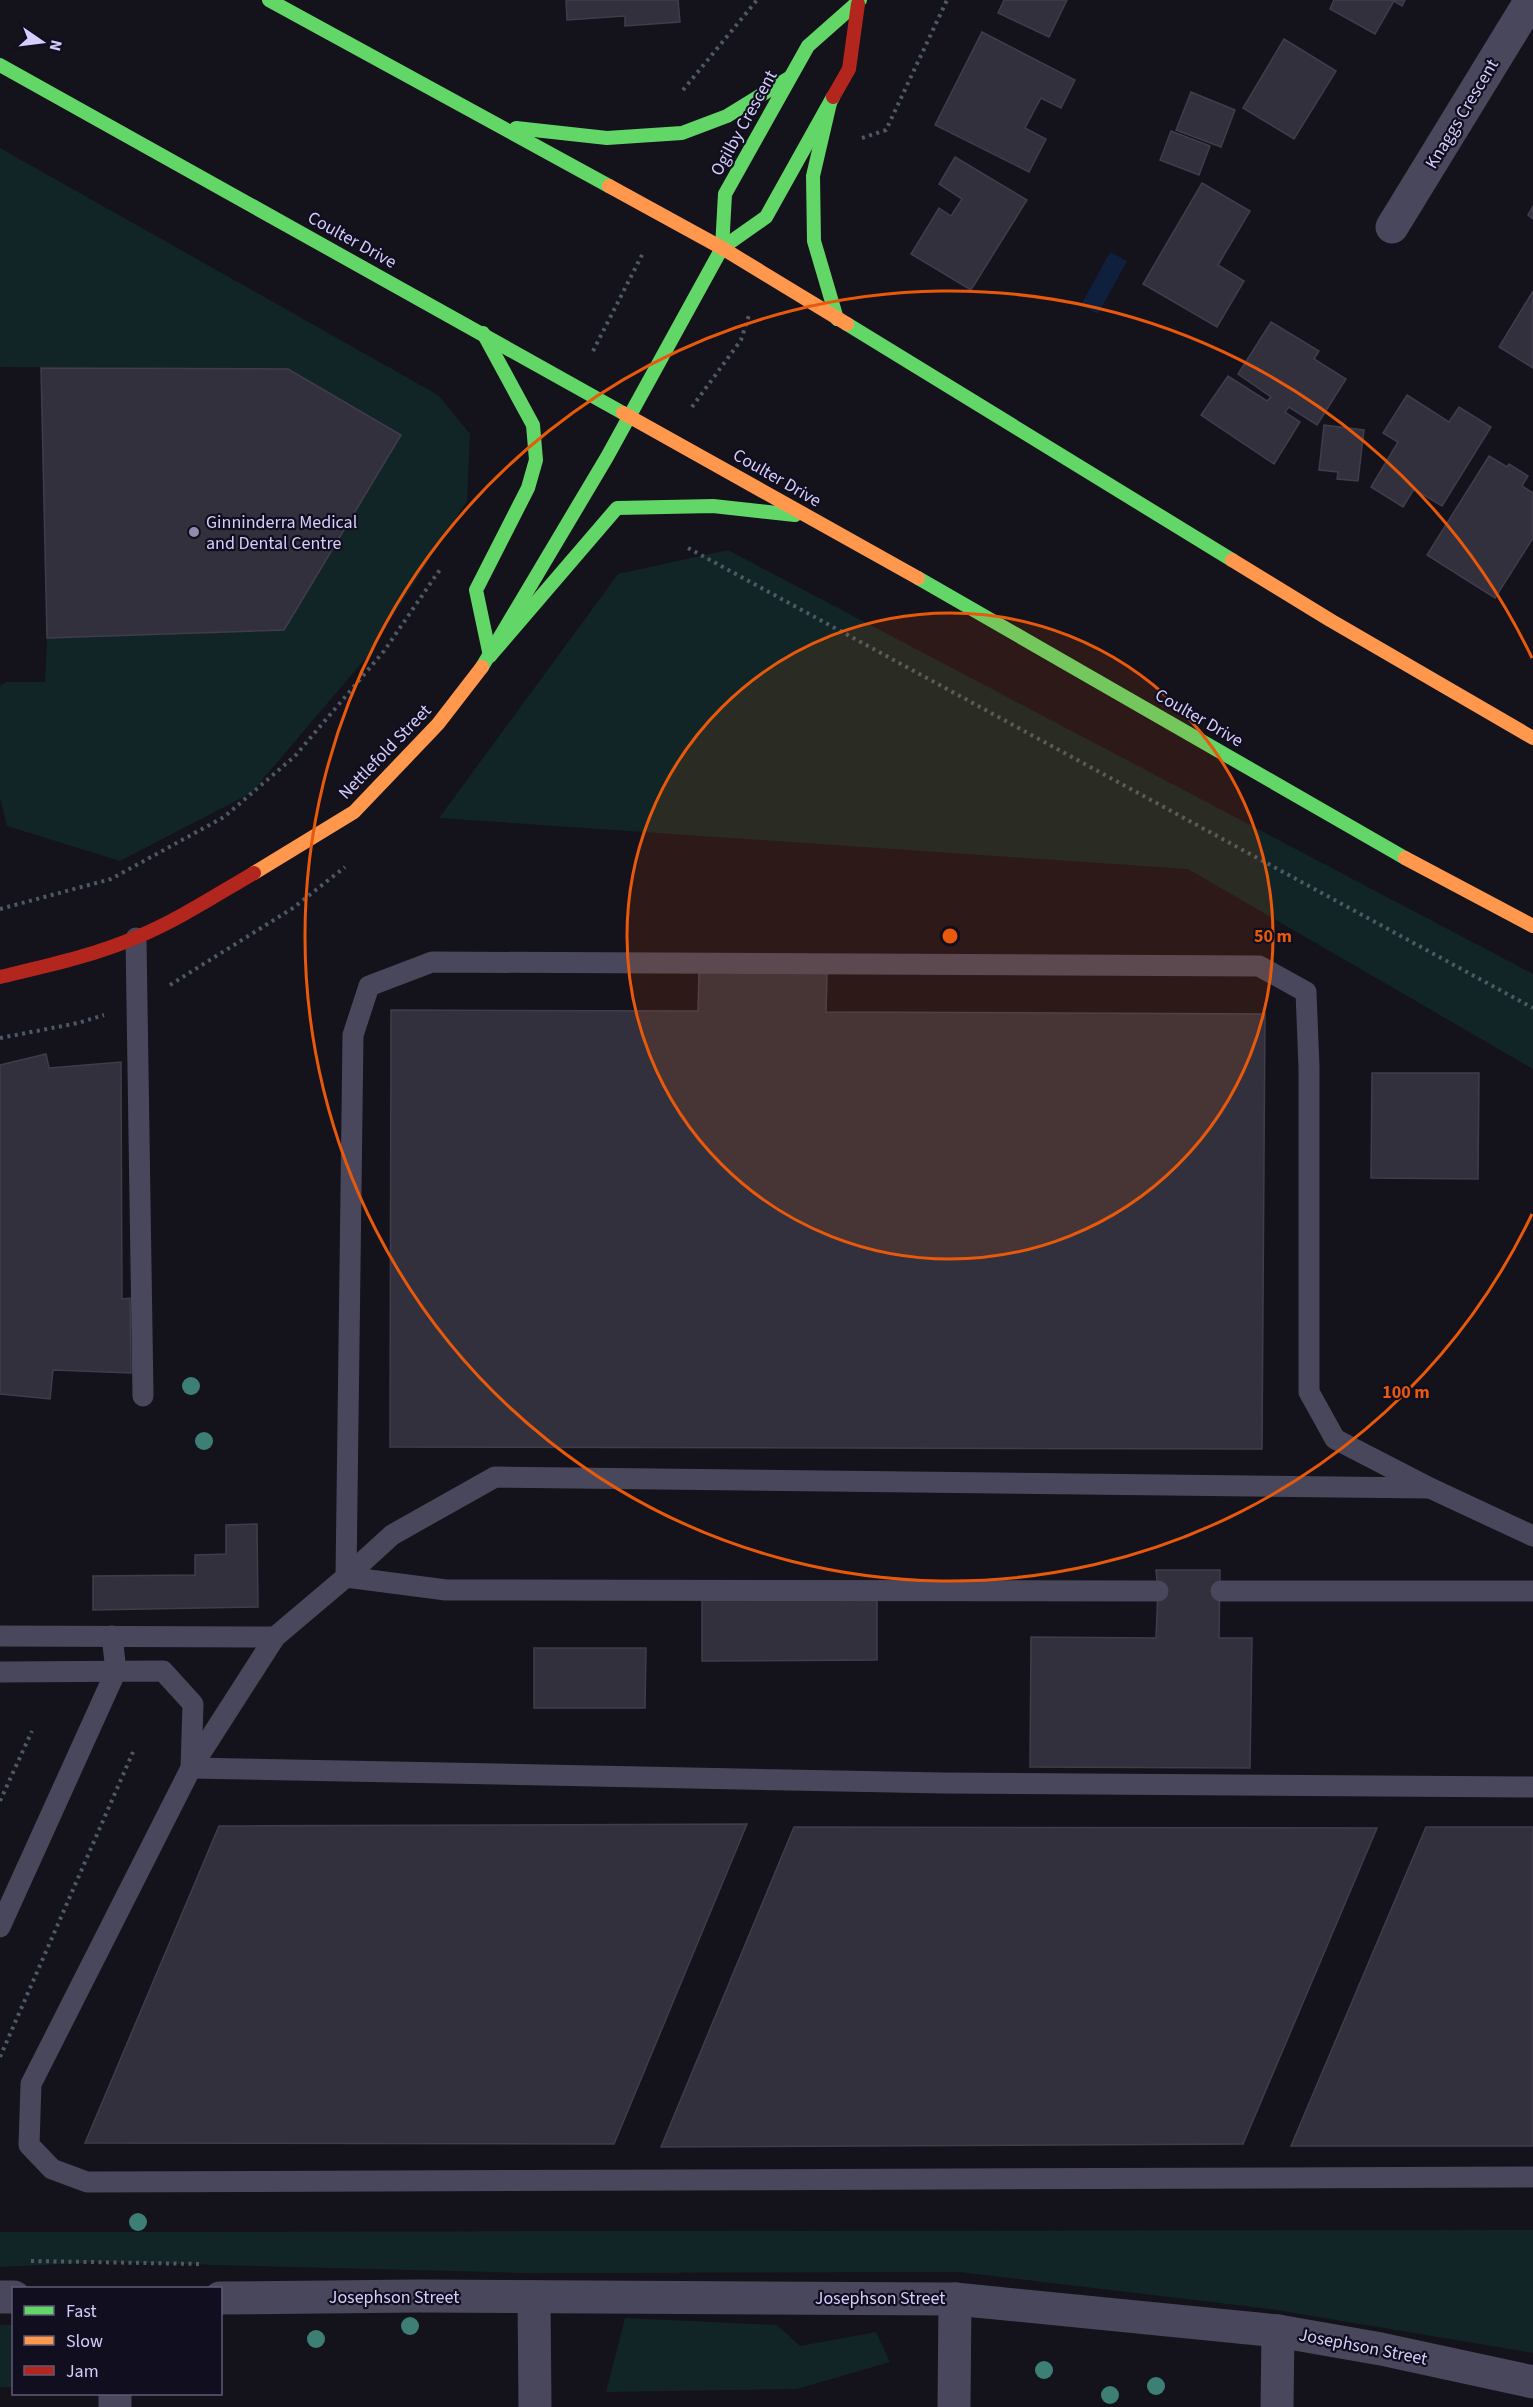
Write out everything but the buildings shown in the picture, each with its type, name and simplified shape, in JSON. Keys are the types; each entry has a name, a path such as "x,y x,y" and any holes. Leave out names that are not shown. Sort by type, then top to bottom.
{"main road":[{"path":"269,0 722,248 1330,620 1533,738"},
{"name":"Ogilby Crescent","path":"722,248 725,194 789,78 808,46 859,2"},
{"name":"Ogilby Crescent","path":"722,248 766,218 849,69 859,2"},
{"name":"Coulter Drive","path":"0,65 631,415 1478,898 1533,926"},
{"path":"500,126 607,138 682,133 727,116 789,78"},
{"path":"830,103 813,176 813,241 837,319"},
{"name":"Nettlefold Street","path":"0,977 68,961 136,938 269,865 354,812 438,724 490,656 631,415 722,248"},
{"path":"483,333 533,425 536,460 528,488 476,590 490,656"},
{"path":"490,656 617,508 713,506 809,517"}],"street":[{"name":"Knaggs Crescent","path":"1392,227 1531,0"},
{"path":"534,2297 535,2407"},
{"name":"Josephson Street","path":"222,2298 955,2299 1278,2331 1381,2349 1533,2382"},
{"path":"954,2407 955,2299"},
{"path":"1277,2407 1278,2331"}],"lane":[{"path":"136,938 143,1396"},
{"path":"346,1577 353,1035 369,986 432,962 1258,966 1306,992 1309,1066 1309,1392 1335,1439 1430,1488 1533,1536"},
{"path":"1430,1488 495,1478 392,1535 275,1637 191,1768 31,2084 29,2145 52,2169 87,2182 1533,2177"},
{"path":"346,1577 446,1590 1158,1591"},
{"path":"1221,1591 1533,1591"},
{"path":"0,1667 7,1636 275,1637"},
{"path":"0,1927 116,1671 112,1636"},
{"path":"0,1672 163,1671 193,1704 191,1768"},
{"path":"191,1768 943,1783 1533,1787"}],"path":[{"path":"679,95 757,0"},
{"path":"854,143 886,130 947,0"},
{"path":"575,385 662,215"},
{"path":"687,547 1533,1008"},
{"path":"0,909 111,879 224,817 295,756 384,651 443,565"},
{"path":"0,1038 78,1023 136,1006 293,908 347,865"},
{"path":"0,1801 32,1731"},
{"path":"0,2057 133,1752"}],"green space":[{"path":"0,148 438,395 470,434 467,501 365,659 251,793 120,861 7,826 0,798 0,686 6,682 45,682 47,638 284,630 401,435 288,369 0,367"},
{"path":"728,550 1533,974 1533,1069 1188,869 439,818 618,574"},
{"path":"1533,2230 1533,2353 1270,2309 959,2272 527,2273 103,2262 0,2267 0,2232"},
{"path":"625,2318 777,2325 800,2346 876,2332 890,2362 797,2389 606,2392"},
{"path":"0,2325 12,2325 12,2387 0,2387"}],"water":[{"path":"1110,252 1127,261 1098,314 1081,305"}],"traffic: fast":[{"path":"269,0 609,186"},
{"path":"722,248 725,194 808,46 860,0"},
{"path":"0,65 623,413"},
{"path":"516,128 607,138 682,133 727,116 789,78"},
{"path":"482,667 607,457 722,248 766,217 833,97"},
{"path":"830,103 813,176 814,241 837,319"},
{"path":"847,324 1232,560"},
{"path":"483,333 533,425 536,460 528,488 476,590 490,656"},
{"path":"490,656 617,508 713,506 795,515"},
{"path":"918,578 1405,858"}],"traffic: slow":[{"path":"609,186 722,248 847,324"},
{"path":"623,413 918,578"},
{"path":"1232,560 1533,738"},
{"path":"254,873 354,812 438,724 482,667"},
{"path":"1405,858 1533,926"}],"traffic: jam":[{"path":"833,97 849,69 858,4"},
{"path":"0,977 52,965 120,944 182,915 254,873"}],"place":[{"name":"Ginninderra Medical and Dental Centre","path":"194,532"}]}
